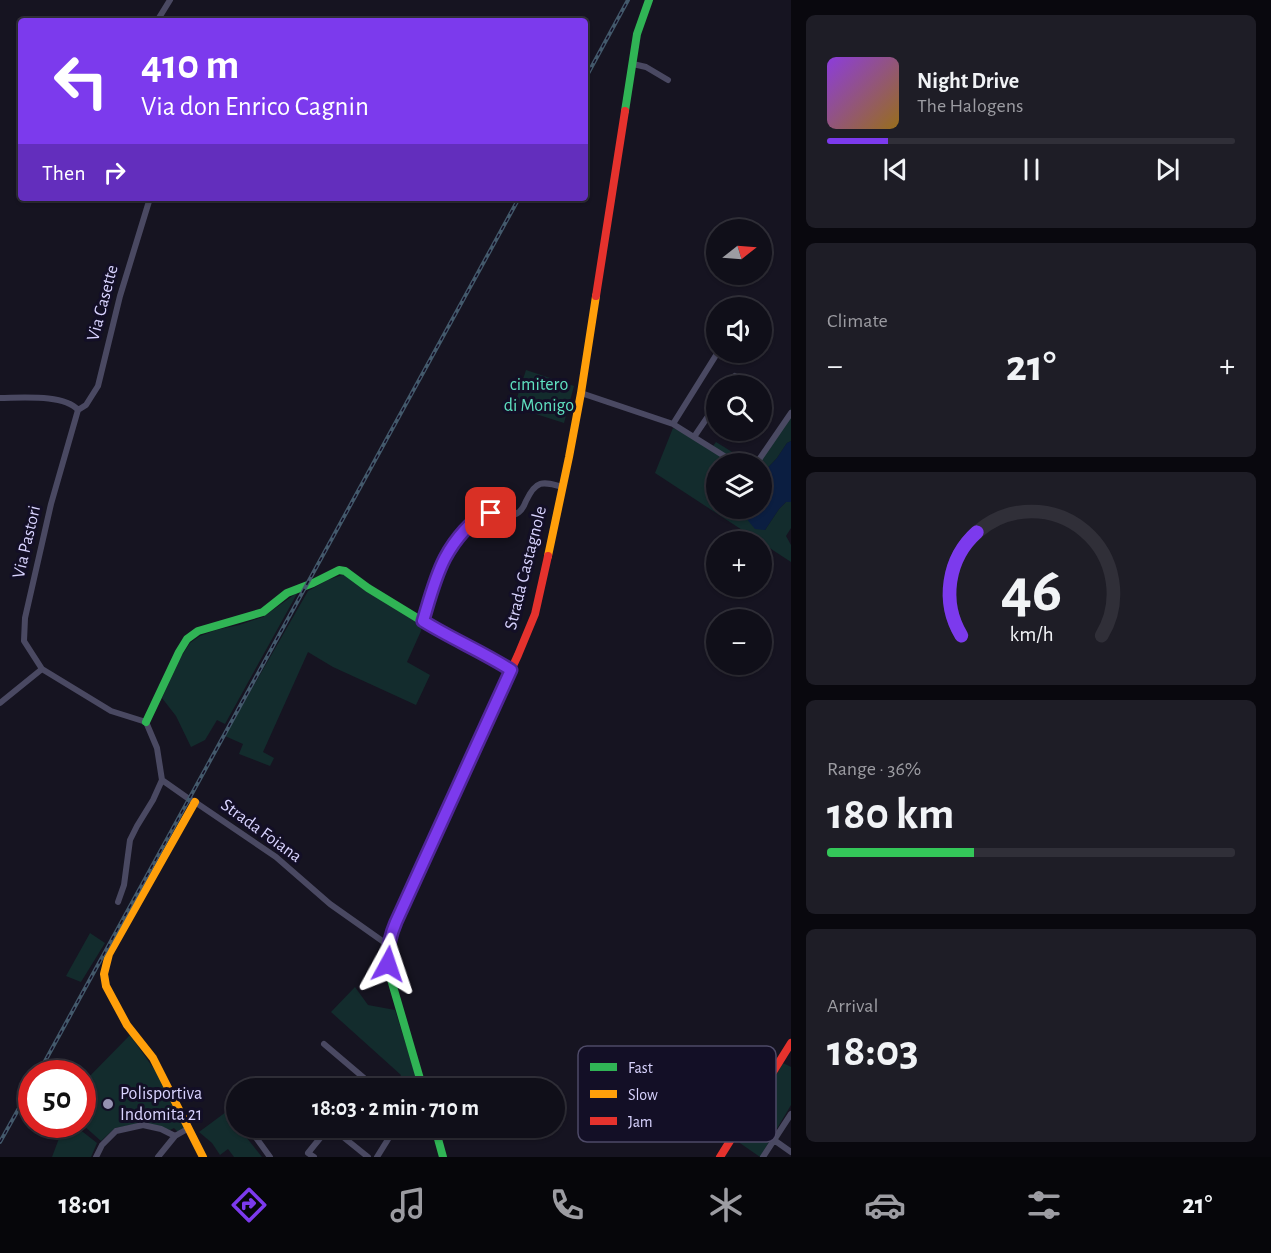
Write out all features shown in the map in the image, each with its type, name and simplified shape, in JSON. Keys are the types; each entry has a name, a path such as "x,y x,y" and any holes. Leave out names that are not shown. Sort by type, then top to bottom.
{"main road":[{"name":"Strada Castagnole","path":"420,1078 390,976 388,945 411,886 535,614 581,393 637,34 649,0"},
{"path":"146,722 187,639 198,631 263,612 287,593 339,570 345,571 368,588 445,635 483,653 511,670"},
{"path":"195,802 109,954 104,974 106,986 127,1025 153,1058 203,1157"},
{"path":"776,1068 791,1043"},
{"path":"438,1138 443,1157"},
{"path":"720,1157 730,1142"}],"street":[{"path":"159,18 170,0"},
{"path":"633,64 646,67 668,80"},
{"name":"Via Casette","path":"78,410 86,405 98,386 120,296 149,201"},
{"path":"673,424 711,363"},
{"path":"581,393 673,424 719,453"},
{"path":"0,398 57,399 73,405 78,410"},
{"name":"Via Pastori","path":"78,410 51,504 25,618 24,642 42,669 111,711 146,722"},
{"path":"763,453 791,412"},
{"path":"694,437 706,419"},
{"path":"423,621 445,557 478,518 487,513 510,516 517,513 524,507 532,490 540,483 547,482 563,487"},
{"path":"0,703 42,669"},
{"path":"118,902 124,885 130,840 162,780 156,748 146,722"},
{"name":"Strada Foiana","path":"162,780 276,857 330,904 388,945"},
{"path":"324,1044 364,1078"},
{"path":"776,1137 791,1114"},
{"path":"96,1157 102,1145 116,1131 143,1125 161,1129 175,1136"},
{"path":"158,1157 175,1136 189,1128"},
{"path":"256,1138 270,1157"},
{"path":"309,1155 321,1138"},
{"path":"344,1138 368,1157"},
{"path":"377,1157 389,1138"},
{"path":"776,1141 791,1152"},
{"path":"763,1157 773,1142"}],"green space":[{"name":"cimitero di Monigo","path":"526,370 574,386 564,423 514,407"},
{"path":"791,406 791,441 772,463 772,453 765,453 790,412"},
{"path":"673,428 713,446 716,442 734,453 706,453 706,506 655,473"},
{"path":"786,502 791,502 791,528 786,536 791,545 791,562 772,550 772,531 744,531 725,519 750,519 765,530 779,509"},
{"path":"345,574 423,621 407,662 430,675 416,705 333,667 308,652 263,752 274,758 270,766 239,754 243,744 225,736 308,591"},
{"path":"298,592 225,724 217,720 205,740 191,747 176,716 162,698 190,643 216,630 263,617"},
{"path":"90,933 105,943 81,982 66,976"},
{"path":"355,987 368,1005 395,1010 417,1078 399,1078 401,1075 331,1012"},
{"path":"130,1035 156,1072 186,1127 178,1132 174,1128 170,1130 143,1123 115,1128 101,1141 96,1137 96,1070"},
{"path":"783,1063 791,1067 791,1105 776,1130 776,1075"},
{"path":"226,1112 226,1138 247,1138 262,1157 234,1157 228,1149 220,1155 212,1143 199,1132"},
{"path":"59,1138 91,1138 97,1143 91,1157 52,1157"},
{"path":"738,1142 769,1142 760,1157"}],"water":[{"path":"791,441 791,502 786,502 779,509 765,530 755,529 747,519 772,519 772,463"}],"railway":[{"path":"588,73 628,0"},
{"path":"46,1060 517,201"},
{"path":"0,1142 18,1110"}],"traffic: fast":[{"path":"625,111 637,34 649,0"},
{"path":"146,722 187,639 198,631 263,612 287,593 339,570 345,571 368,588 445,635 483,653 511,670"},
{"path":"420,1078 390,976 387,954 389,940 411,886 477,744"},
{"path":"438,1138 443,1157"}],"traffic: slow":[{"path":"548,556 581,393 596,296"},
{"path":"195,802 109,954 104,974 106,986 127,1025 153,1058 203,1157"}],"traffic: jam":[{"path":"596,296 625,111"},
{"path":"477,744 535,614 548,556"},
{"path":"776,1067 791,1043"},
{"path":"720,1157 729,1142"}],"place":[{"name":"Polisportiva Indomita 21","path":"108,1104"}],"route":[{"path":"388,964 389,940 411,886 511,670 423,621 445,557 478,518 491,513"}]}
